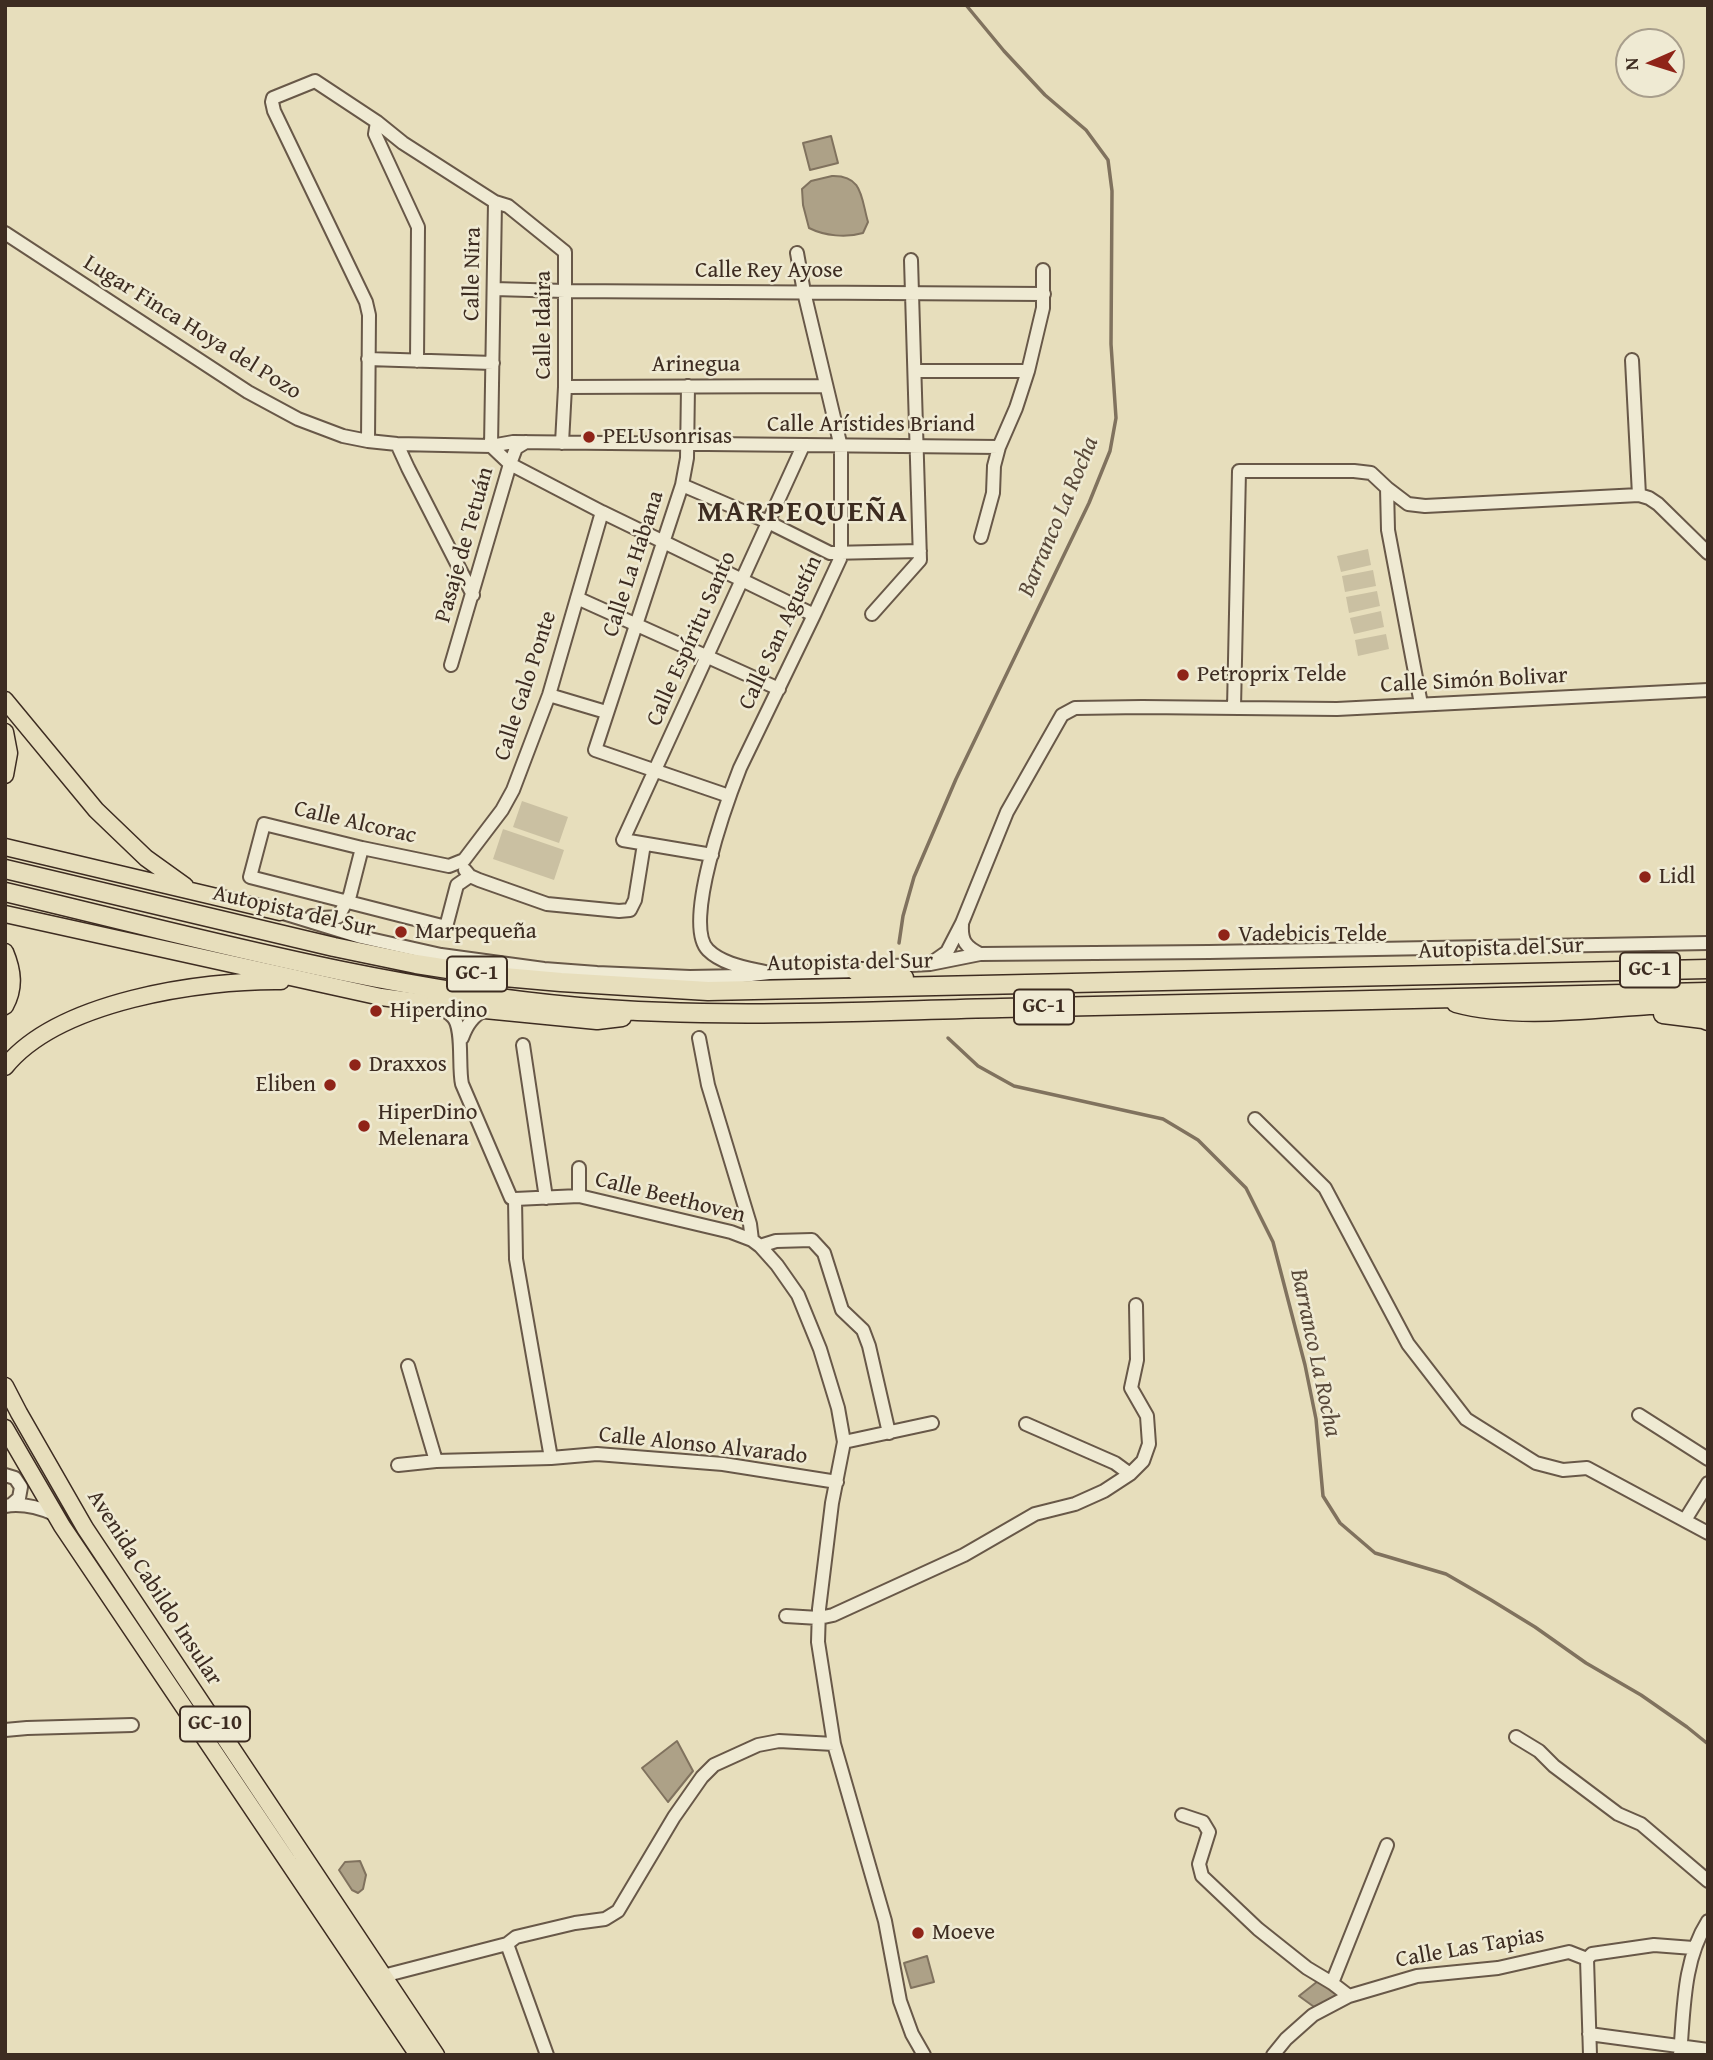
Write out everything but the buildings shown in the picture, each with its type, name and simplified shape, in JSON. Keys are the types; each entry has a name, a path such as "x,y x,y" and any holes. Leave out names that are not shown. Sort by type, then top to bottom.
{"highway":[{"name":"Autopista del Sur","path":"5,869 416,964 493,976 708,991 1708,969"},
{"name":"Autopista del Sur","path":"5,892 325,967 405,983 489,997 653,1012 737,1013 1708,992"},
{"path":"1592,971 1652,962 1708,959"},
{"path":"856,971 960,986"},
{"path":"1435,998 1478,1009 1540,1011 1653,1004 1708,1004"},
{"path":"434,1004 597,1020 653,1012"},
{"path":"1595,1009 1653,1012 1708,1021"}],"main road":[{"path":"5,700 96,810 146,858 192,891"},
{"path":"5,732 9,754 5,775"},
{"path":"5,847 280,912"},
{"path":"5,914 381,997 434,1004"},
{"path":"5,952 13,979 12,991 5,1006"},
{"path":"5,1067 37,1038 66,1022 137,998 187,988 256,981 325,985"},
{"name":"Avenida Cabildo Insular","path":"5,1386 85,1528 436,2055"},
{"name":"Avenida Cabildo Insular","path":"5,1428 54,1514 418,2055"}],"street":[{"name":"Calle Nira","path":"368,359 369,315 366,302 272,102 273,98 315,81 377,122 403,143 495,202 491,446"},
{"path":"377,122 376,134 418,227 416,361"},
{"name":"Calle Idaira","path":"495,202 508,206 565,252 565,387 562,443"},
{"name":"Lugar Finca Hoya del Pozo","path":"5,233 248,392 298,419 343,436 368,441 491,446"},
{"name":"Calle San Agustín","path":"769,973 718,958 707,949 699,931 701,901 729,796 840,559 841,447 797,253"},
{"path":"872,614 920,560 911,260"},
{"path":"981,537 993,493 994,466 999,447 1028,371 1044,308 1044,270"},
{"name":"Calle Rey Ayose","path":"494,289 1044,294"},
{"path":"368,441 368,359 493,363"},
{"path":"1632,360 1644,496"},
{"path":"916,371 1028,371"},
{"name":"Calle La Habana","path":"655,772 594,750 682,485 687,458 688,386"},
{"name":"Arinegua","path":"565,387 827,386"},
{"name":"Calle Arístides Briand","path":"491,446 526,442 999,447"},
{"name":"Pasaje de Tetuán","path":"451,665 510,464 516,448 526,442"},
{"path":"397,444 473,595"},
{"path":"491,446 510,464 814,615"},
{"name":"Calle Espíritu Santo","path":"644,844 623,840 803,446"},
{"path":"1234,708 1239,471 1371,473 1408,505 1644,496 1683,527 1708,553"},
{"path":"682,485 830,553 920,551"},
{"path":"1387,488 1388,530 1421,704"},
{"name":"Calle Galo Ponte","path":"464,860 502,810 513,790 549,695 602,512"},
{"path":"577,598 779,689"},
{"name":"Calle Simón Bolivar","path":"962,923 1007,812 1062,715 1075,708 1337,709 1708,690"},
{"path":"549,695 606,712"},
{"path":"655,772 729,796"},
{"name":"Calle Alcorac","path":"348,902 250,877 264,824 449,866"},
{"path":"348,902 446,927 457,885 456,877 449,866 464,860 463,868 470,876 547,905 630,910 635,900 644,844 712,855"},
{"path":"280,912 338,918 348,902 362,848"},
{"path":"457,885 470,876"},
{"path":"280,912 361,937 441,955 544,969 690,977 856,971 874,967 930,964 980,954 1209,953 1708,943"},
{"path":"962,923 961,938 968,948 980,954"},
{"path":"930,964 947,952 962,923"},
{"path":"434,1004 454,1017 460,1028 459,1070 462,1084 511,1198 515,1199 516,1259 551,1458"},
{"path":"459,1048 471,1020 486,1009"},
{"path":"699,1038 708,1085 756,1243 777,1265 798,1295 824,1361 838,1408 844,1442 832,1503 818,1642 834,1744 885,1921 900,2001 912,2034 924,2055"},
{"path":"523,1045 546,1198"},
{"path":"1255,1119 1325,1188 1408,1344 1466,1419 1536,1463 1563,1469 1587,1468 1708,1533"},
{"name":"Calle Beethoven","path":"579,1168 579,1196"},
{"name":"Calle Beethoven","path":"515,1199 579,1196 732,1233 756,1243"},
{"path":"756,1243 812,1240 824,1253 842,1310 863,1330 869,1346 889,1433"},
{"path":"786,1616 819,1618 833,1615 964,1555 1035,1514 1075,1504 1104,1491 1130,1474 1143,1461 1149,1444 1147,1416 1131,1388 1137,1360 1136,1304"},
{"path":"408,1366 436,1461"},
{"path":"1639,1415 1708,1459"},
{"path":"844,1442 932,1423"},
{"path":"1026,1424 1115,1463 1130,1474"},
{"name":"Calle Alonso Alvarado","path":"398,1465 597,1454 723,1464 836,1482"},
{"path":"5,1475 15,1478 20,1487 19,1498 8,1506"},
{"path":"1685,1520 1708,1483"},
{"path":"8,1506 39,1507 54,1514"},
{"path":"5,1730 132,1725"},
{"path":"1516,1737 1539,1751 1554,1766 1618,1814 1641,1824 1708,1881"},
{"path":"383,1976 507,1944 516,1937 605,1919 618,1911 674,1817 702,1777 714,1765 758,1745 779,1741 834,1744"},
{"path":"1182,1815 1203,1822 1209,1832 1199,1864 1202,1876 1258,1929 1307,1968 1349,1996"},
{"path":"1332,1983 1387,1845"},
{"path":"1681,2050 1689,1967 1693,1948 1708,1921"},
{"path":"507,1944 547,2055"},
{"name":"Calle Las Tapias","path":"1273,2055 1286,2039 1313,2015 1349,1996 1417,1976 1498,1968 1569,1952 1587,1959 1592,1954 1654,1945 1693,1948"},
{"path":"1587,1959 1590,2055"},
{"path":"1589,2034 1681,2050 1708,2049"}],"shaded area":[{"path":"831,136 838,163 810,170 803,143"},
{"path":"832,176 850,179 859,190 868,222 863,233 836,235 809,228 802,189 811,181"},
{"path":"1368,549 1371,565 1341,572 1337,556"},
{"path":"1373,570 1376,586 1345,592 1342,576"},
{"path":"1377,591 1380,606 1349,613 1346,597"},
{"path":"1381,611 1384,627 1354,634 1350,618"},
{"path":"1386,634 1389,649 1358,656 1355,640"},
{"path":"522,801 568,817 559,843 513,827"},
{"path":"503,829 564,850 554,880 493,859"},
{"path":"677,1741 693,1771 668,1802 642,1768"},
{"path":"360,1861 366,1875 363,1889 358,1893 352,1890 339,1870 345,1862"},
{"path":"927,1956 934,1982 911,1988 904,1963"},
{"path":"1318,1981 1338,1994 1317,2009 1299,1996"}],"waterway":[{"name":"Barranco La Rocha","path":"899,943 914,877 956,779 1089,503 1110,451 1116,418 1111,344 1112,191 1108,160 1086,130 1045,95 966,5"},
{"name":"Barranco La Rocha","path":"948,1038 978,1066 1014,1086 1163,1119 1198,1140 1246,1188 1273,1242 1316,1419 1323,1496 1340,1523 1375,1553 1446,1574 1491,1600 1586,1663 1641,1695 1708,1744"}],"place":[{"name":"PELUsonrisas","path":"589,437"},
{"name":"Petroprix Telde","path":"1183,675"},
{"name":"Lidl","path":"1645,877"},
{"name":"Marpequeña","path":"401,932"},
{"name":"Vadebicis Telde","path":"1224,935"},
{"name":"Hiperdino","path":"376,1011"},
{"name":"Draxxos","path":"355,1065"},
{"name":"Eliben","path":"330,1085"},
{"name":"HiperDino Melenara","path":"364,1126"},
{"name":"Moeve","path":"918,1933"}],"district":[{"name":"MARPEQUEÑA","path":"803,513"}]}
